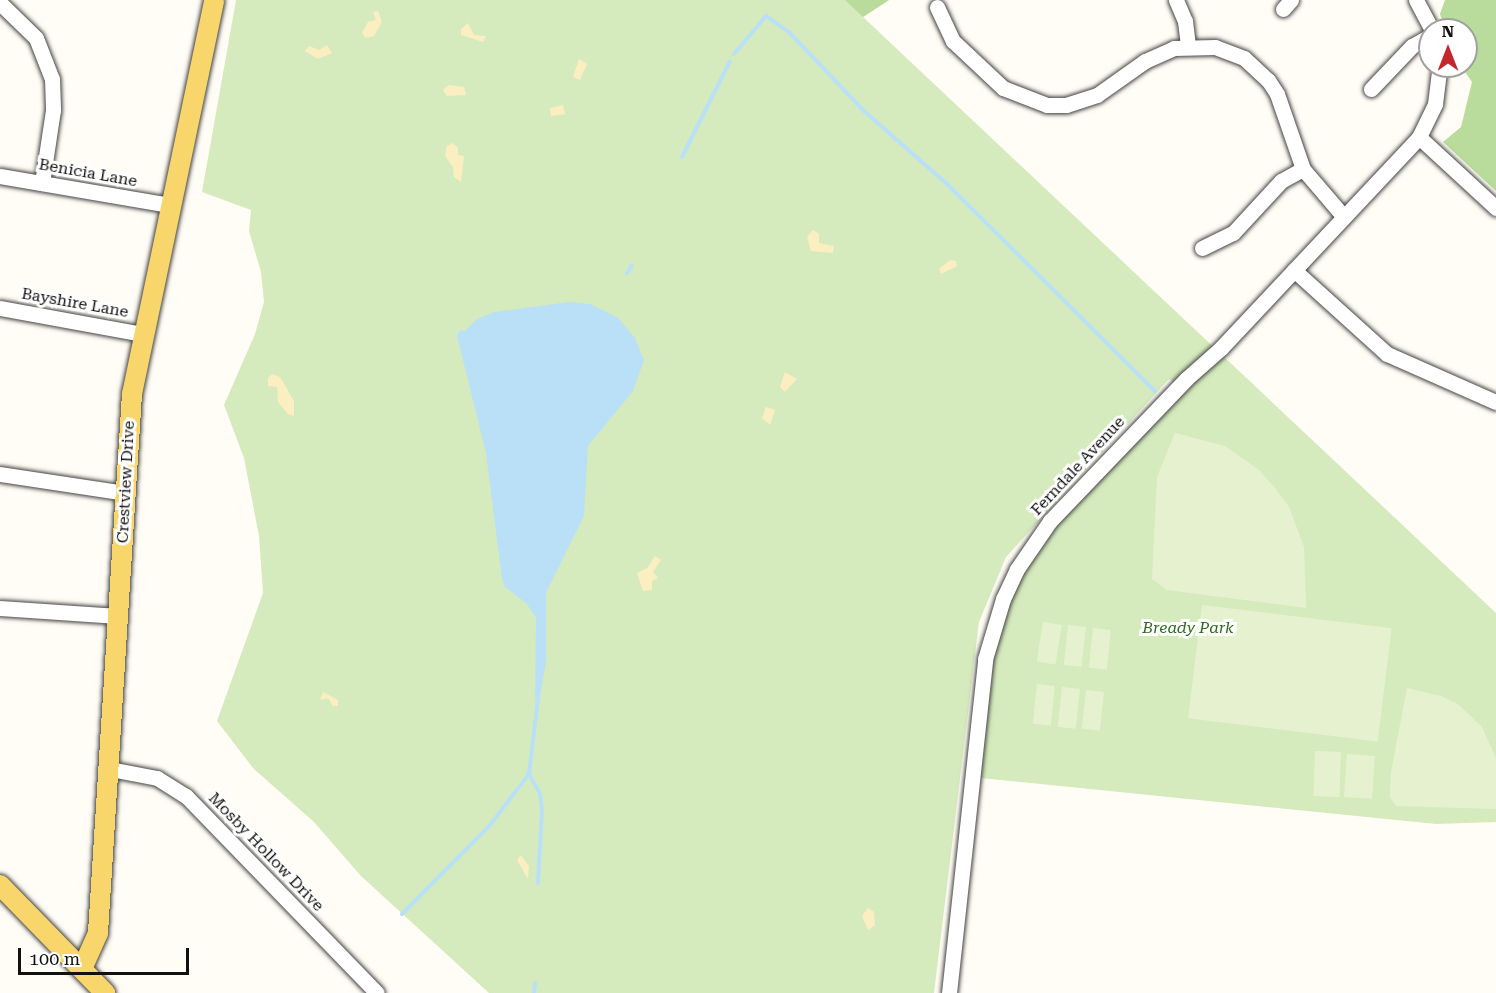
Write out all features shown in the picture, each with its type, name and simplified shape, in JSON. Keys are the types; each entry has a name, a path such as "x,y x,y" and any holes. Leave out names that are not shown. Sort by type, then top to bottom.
{"main road":[{"name":"Crestview Drive","path":"82,969 98,933 132,394 214,0"},
{"path":"0,885 105,993"}],"street":[{"path":"1176,0 1185,21 1188,45"},
{"path":"1416,0 1426,18"},
{"path":"0,3 36,38 52,79 53,110 42,183"},
{"path":"937,8 953,41 1003,88 1017,97 1047,105 1082,102 1160,53 1188,45 1230,51 1257,68 1277,94 1303,169 1344,217"},
{"path":"1371,89 1412,46 1418,43"},
{"name":"Ferndale Avenue","path":"950,993 985,659 1009,585 1050,521 1294,270 1419,136 1435,104 1438,78"},
{"path":"1419,136 1496,208"},
{"path":"1202,248 1228,237 1281,181 1303,169"},
{"name":"Benicia Lane","path":"0,176 170,205"},
{"path":"1294,270 1387,354 1496,402"},
{"name":"Bayshire Lane","path":"0,308 143,334"},
{"path":"0,474 126,493"},
{"path":"0,608 118,616"},
{"name":"Mosby Hollow Drive","path":"110,769 156,778 186,796 377,993"}],"green space":[{"name":"Bready Park","path":"236,0 889,0 863,17 1496,613 1496,822 1436,824 971,777 985,659 1020,564 1179,385 1169,379 1006,557 979,622 934,993 489,993 361,876 314,822 253,768 217,721 263,593 259,536 244,458 224,405 255,334 264,302 261,272 249,231 251,210 202,192"},
{"path":"845,0 889,0 863,17"},
{"path":"1445,0 1496,0 1496,191 1443,142 1461,127 1472,82 1469,78 1478,78 1478,18 1442,18 1440,14"},
{"path":"1175,433 1225,446 1259,470 1275,488 1289,507 1304,547 1306,608 1167,590 1152,579 1157,477"},
{"path":"1202,605 1392,628 1378,741 1188,718"},
{"path":"1043,622 1062,625 1056,664 1037,662"},
{"path":"1068,625 1086,627 1082,667 1064,665"},
{"path":"1093,628 1111,630 1107,670 1089,668"},
{"path":"1037,684 1055,686 1051,726 1033,724"},
{"path":"1062,687 1080,689 1076,729 1058,727"},
{"path":"1407,688 1441,696 1458,704 1482,727 1496,758 1496,809 1396,806 1390,797 1391,772"},
{"path":"1086,690 1104,692 1100,731 1082,729"},
{"path":"1315,751 1341,752 1339,797 1313,796"},
{"path":"1347,754 1375,756 1372,799 1344,797"}],"sand":[{"path":"378,11 382,22 374,36 366,38 362,33 368,22 376,20 373,12"},
{"path":"468,23 474,35 486,36 483,42 461,35 461,29"},
{"path":"327,45 332,53 318,59 305,51 309,46 319,50"},
{"path":"579,59 587,64 580,80 573,77"},
{"path":"449,85 464,87 466,95 447,96 443,90"},
{"path":"563,105 565,114 551,116 550,108"},
{"path":"453,143 458,148 458,155 464,156 461,182 454,177 453,167 445,156 447,146"},
{"path":"813,230 819,234 819,243 834,246 833,253 811,251 807,237"},
{"path":"950,260 956,261 957,266 941,274 939,269"},
{"path":"785,372 797,379 785,392 780,387"},
{"path":"272,374 280,377 294,401 294,416 288,414 278,402 277,387 268,386 268,378"},
{"path":"766,407 775,410 770,425 762,418"},
{"path":"655,556 661,560 653,572 658,578 652,581 652,590 643,591 637,573 647,568"},
{"path":"323,692 338,700 338,706 333,706 328,698 320,700"},
{"path":"521,855 529,866 528,879 517,860"},
{"path":"868,908 874,912 875,925 868,930 862,916"}],"water":[{"path":"569,302 590,304 617,317 635,338 644,360 633,391 588,446 584,516 546,593 546,662 540,697 535,699 536,617 526,603 505,587 502,579 486,453 457,336 460,330 465,331 477,319 494,312"}],"waterway":[{"path":"734,54 766,16 789,32 864,111 946,183 1155,391"},
{"path":"682,157 730,61"},
{"path":"627,273 632,265"},
{"path":"402,914 490,825 529,774 538,698"},
{"path":"529,774 540,794 542,811 538,883"},
{"path":"534,993 535,983"}]}
